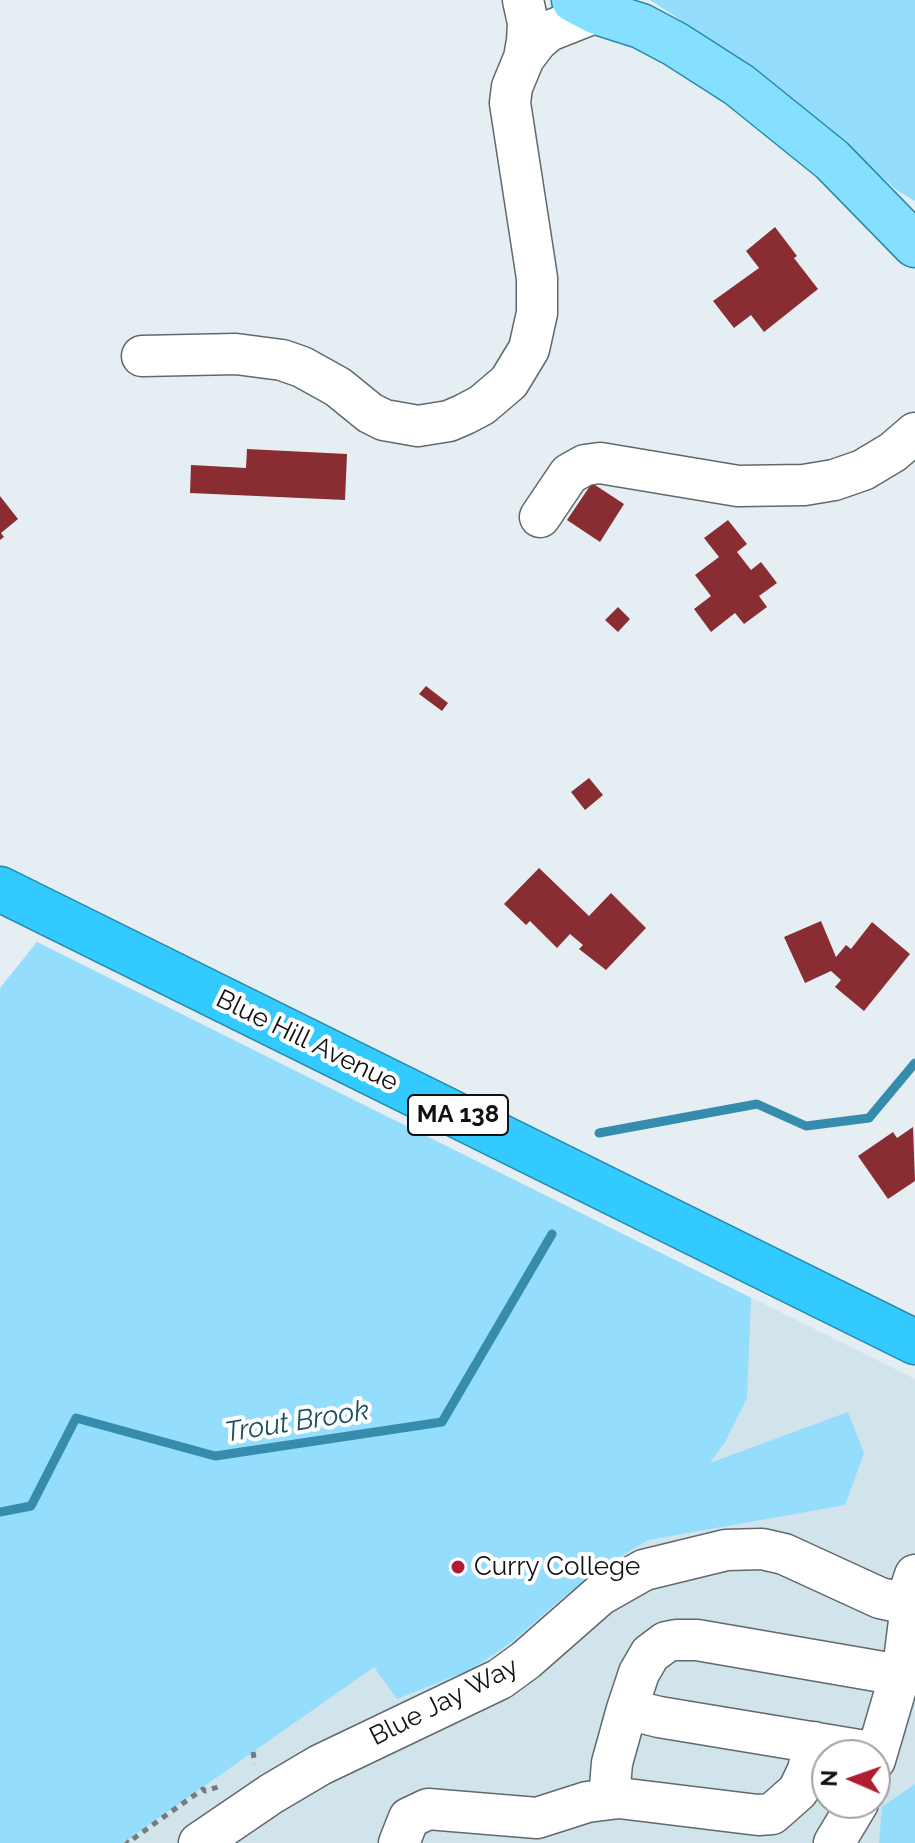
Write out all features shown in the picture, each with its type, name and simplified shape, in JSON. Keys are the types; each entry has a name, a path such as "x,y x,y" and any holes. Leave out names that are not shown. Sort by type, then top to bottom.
{"highway":[{"name":"Blue Hill Avenue","path":"0,889 915,1342"}],"main road":[{"path":"586,6 641,26 675,44 760,100 832,160 915,245"}],"lane":[{"path":"523,0 528,23 524,58"},
{"path":"142,356 236,354 282,360 320,376 384,420 418,426 449,421 482,405 496,394 509,382 529,349 537,313 537,278 510,103 517,72 537,41 586,6"},
{"path":"540,517 569,474 585,465 600,463 738,486 804,485 834,480 863,470 893,452 915,433"},
{"name":"Blue Jay Way","path":"199,1843 320,1765 500,1679 600,1595 644,1570 726,1550 762,1549 784,1554 880,1598 914,1595"},
{"path":"881,1739 900,1675 914,1595"},
{"path":"609,1798 612,1763 639,1673 650,1654 666,1642 697,1640 900,1675"},
{"path":"627,1709 811,1742"},
{"path":"399,1843 405,1824 421,1810 537,1818 609,1798 772,1814 798,1791 811,1756"},
{"path":"834,1843 848,1819"}],"path":[{"path":"129,1841 203,1789 205,1791"}],"shaded area":[{"path":"650,0 915,0 915,201 898,191 757,70"},
{"name":"Curry College","path":"37,942 915,1379 915,1843 0,1843 0,988"},
{"name":"Curry College","path":"37,942 751,1298 747,1398 725,1442 710,1463 848,1412 864,1453 845,1505 648,1540 604,1566 513,1641 472,1669 397,1699 374,1667 123,1843 0,1843 0,988"},
{"path":"915,1784 915,1843 879,1843 881,1819 891,1819 891,1801"}],"building":[{"path":"775,227 818,289 764,332 751,315 734,328 713,301 759,268 746,251"},
{"path":"247,449 347,454 345,500 190,493 191,465 246,468"},
{"path":"592,483 624,504 600,542 567,520"},
{"path":"0,496 18,519 1,533 4,537 0,540"},
{"path":"728,520 747,544 737,552 751,570 761,562 777,583 759,596 767,607 744,624 735,613 711,632 694,609 711,596 695,575 719,557 704,538"},
{"path":"618,607 630,619 618,632 605,620"},
{"path":"426,686 448,703 442,711 419,694"},
{"path":"589,778 603,795 585,810 571,792"},
{"path":"539,868 589,916 611,893 646,928 606,970 579,949 583,945 570,934 557,948 530,921 526,925 504,904"},
{"path":"821,921 836,957 846,945 851,949 872,922 910,954 864,1011 835,987 841,980 831,971 805,983 784,937"},
{"path":"913,1127 915,1181 888,1199 858,1156 893,1132 897,1138"}],"waterway":[{"name":"Trout Brook","path":"599,1133 757,1104 806,1126 869,1118 915,1063"},
{"name":"Trout Brook","path":"0,1512 31,1506 76,1418 215,1456 442,1422 552,1234"}],"place":[{"name":"Curry College","path":"458,1567"}]}
